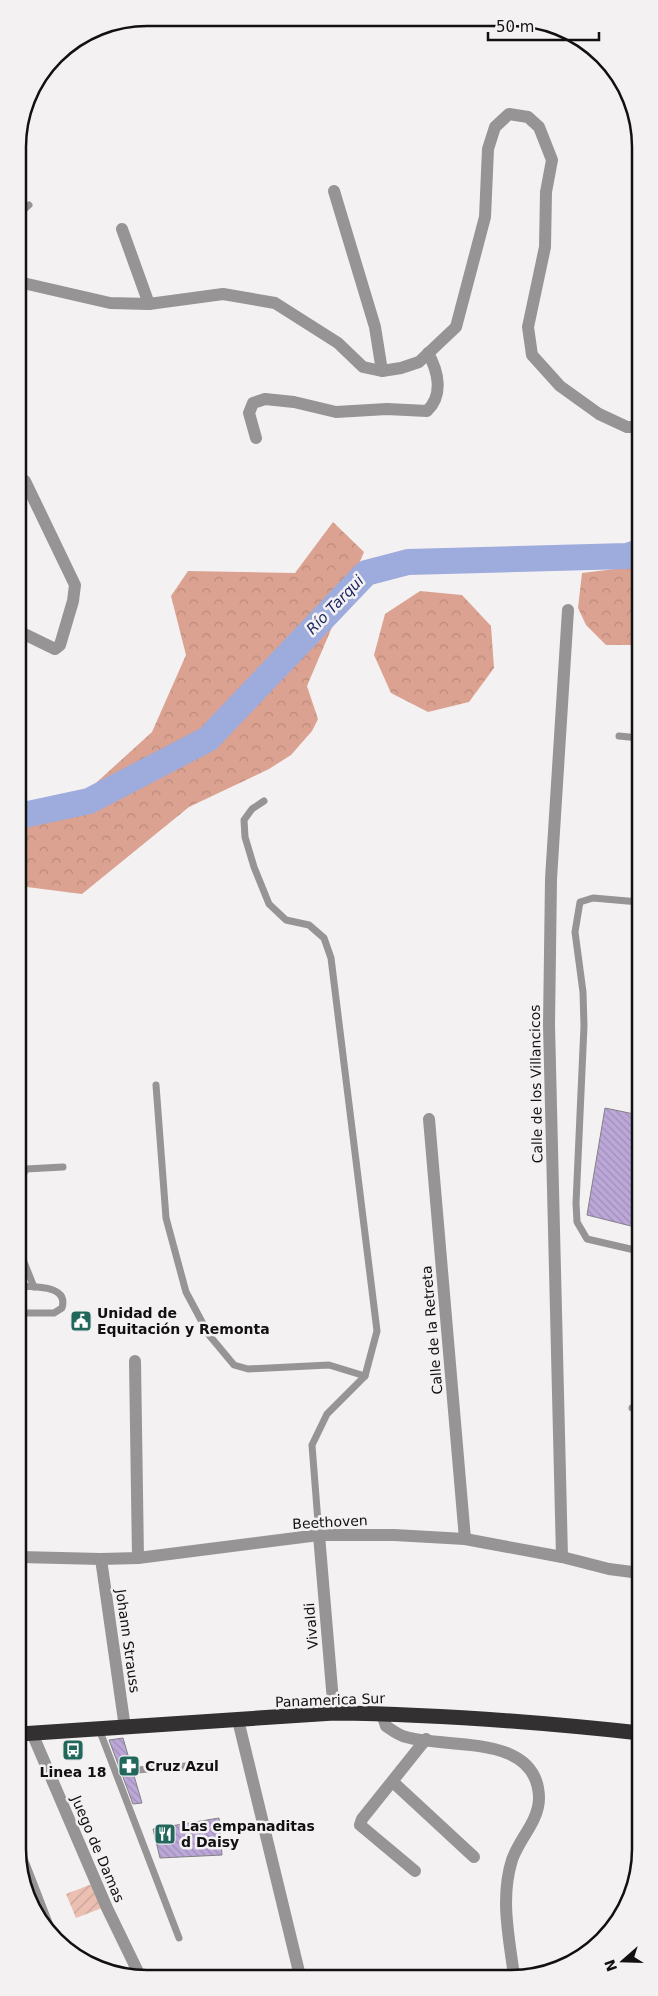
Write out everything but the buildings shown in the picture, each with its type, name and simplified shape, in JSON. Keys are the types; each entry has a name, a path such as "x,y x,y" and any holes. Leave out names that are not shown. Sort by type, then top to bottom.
{"highway":[{"name":"Panamerica Sur","path":"26,1734 334,1713 538,1722 631,1732"}],"street":[{"path":"27,283 110,303 149,304 223,294 276,303 338,343 363,368 382,371 401,368 419,362 456,327 484,218 488,149 495,127 509,114 528,117 539,127 552,160 546,192 544,247 528,327 532,355 560,386 599,414 627,427 632,427"},
{"path":"334,191 374,327 382,371"},
{"path":"122,229 149,304"},
{"path":"256,438 249,412 253,403 265,399 294,402 336,412 387,409 427,412 433,405 438,390 436,368 428,353"},
{"path":"27,484 75,585 74,601 60,645 54,649 27,635"},
{"name":"Calle de los Villancicos","path":"562,1556 549,1024 551,879 568,610"},
{"name":"Calle de la Retreta","path":"430,1119 465,1539"},
{"path":"135,1361 138,1558"},
{"name":"Beethoven","path":"26,1556 101,1559 138,1558 319,1536 394,1535 465,1539 562,1556 609,1569 631,1573"},
{"name":"Vivaldi","path":"319,1536 334,1713"},
{"name":"Johann Strauss","path":"101,1559 125,1728"},
{"path":"382,1714 386,1726 406,1737 501,1749 529,1767 539,1785 539,1807 512,1859 505,1906 513,1970"},
{"path":"238,1720 299,1970"},
{"name":"Juego de Damas","path":"26,1734 137,1969"},
{"path":"415,1872 360,1825 362,1819 426,1739"},
{"path":"393,1782 474,1857"}],"lane":[{"path":"619,736 632,737"},
{"path":"264,801 252,809 244,820 245,837 254,867 269,904 286,920 309,926 324,938 330,958 377,1331 365,1376 327,1414 312,1445 319,1536"},
{"path":"631,1249 587,1240 577,1222 576,1203 584,1026 583,992 575,932 580,902 593,898 632,901"},
{"path":"156,1085 166,1218 186,1292 209,1335 234,1365 248,1370 329,1365 365,1376"},
{"path":"26,1170 63,1167"},
{"path":"26,1268 34,1287"},
{"path":"26,1286 51,1289 62,1295 64,1302 62,1308 54,1313 26,1313"},
{"path":"98,1728 179,1938"},
{"path":"137,1770 210,1764"}],"green space":[{"path":"333,522 364,552 307,686 318,719 312,731 291,755 269,769 189,807 82,894 27,887 27,822 78,809 97,782 152,732 186,655 171,596 188,571 295,573"},
{"path":"632,567 632,645 606,645 586,625 578,608 582,573"},
{"path":"420,591 462,595 491,626 494,668 469,702 428,712 391,693 374,655 385,614"}],"shaded area":[{"path":"92,1884 102,1908 76,1918 66,1894"}],"waterway":[{"name":"Río Tarqui","path":"27,814 89,801 208,739 366,573 408,562 632,554"}],"place":[{"name":"Unidad de Equitación y Remonta","path":"81,1321"},
{"name":"Linea 18","path":"73,1750"},
{"name":"Cruz Azul","path":"129,1766"},
{"name":"Las empanaditas d Daisy","path":"165,1834"}]}
